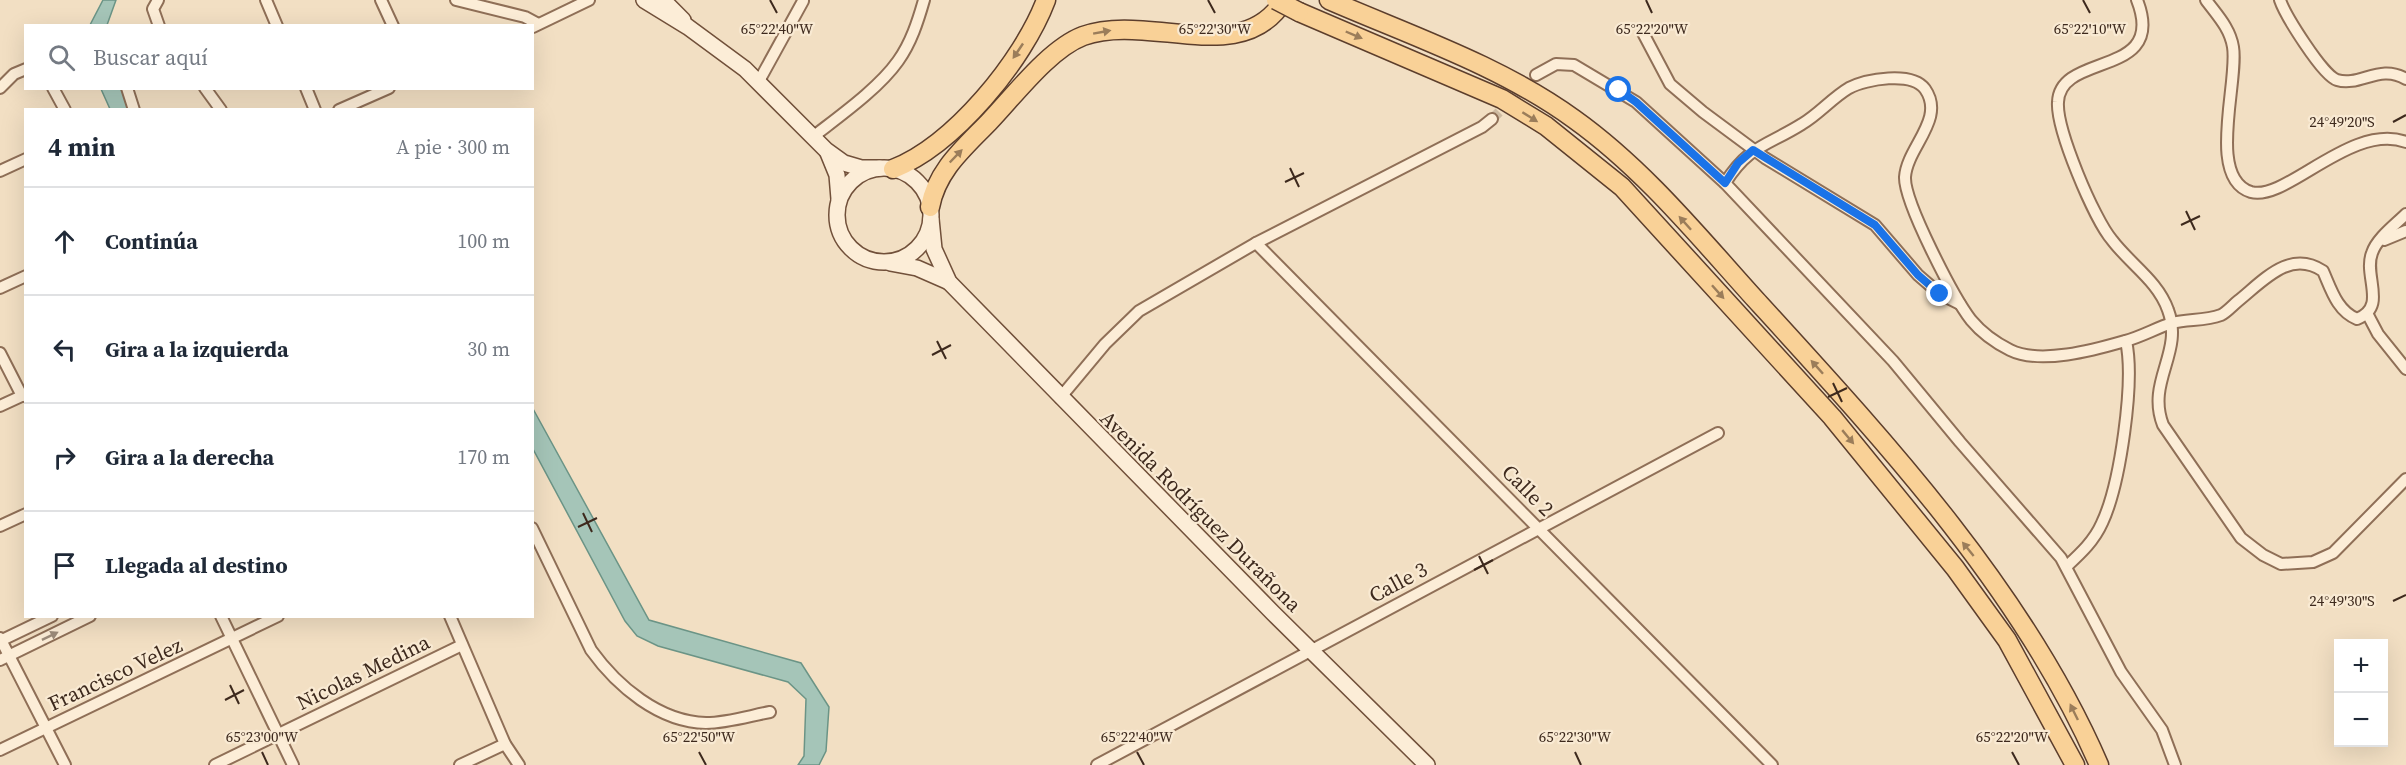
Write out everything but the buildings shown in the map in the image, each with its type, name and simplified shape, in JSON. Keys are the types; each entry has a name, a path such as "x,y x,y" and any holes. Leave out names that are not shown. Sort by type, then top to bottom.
{"main road":[{"path":"644,0 688,27 759,81 826,150 837,175 839,200 837,225 845,243 859,256 917,268 949,282"},
{"path":"663,0 688,27"},
{"path":"839,200 855,178 916,159 934,146 970,111 1017,53 1046,0"},
{"path":"1276,0 1502,99 1564,140 1622,187 1832,417 1955,568 2007,640 2075,765"},
{"path":"883,262 897,261 915,250 928,233 934,189 950,163 1045,64 1069,43 1100,32 1122,29 1215,36 1241,34 1262,25 1284,0"},
{"path":"1329,0 1470,61 1528,89 1599,138 1653,188 1826,377 1971,551 2000,590 2046,661 2099,765"},
{"path":"826,150 854,167 887,169 916,181 924,191 931,213 934,249 949,282"},
{"name":"Avenida Rodríguez Durañona","path":"949,282 1060,398 1427,765"}],"street":[{"path":"158,0 153,9 158,24"},
{"path":"266,0 276,24"},
{"path":"381,0 392,24"},
{"path":"456,0 525,17 533,24"},
{"path":"535,26 589,0"},
{"path":"676,0 688,27"},
{"path":"759,81 805,0 796,0"},
{"path":"814,136 894,66 911,38 924,0"},
{"path":"2137,0 2143,18 2141,37 2132,49 2116,60 2073,77 2059,90 2057,103 2060,120 2093,213 2111,240 2161,295 2172,323 2169,357 2157,396 2157,410 2163,425 2241,538 2263,555 2281,564 2313,562 2333,553 2406,479"},
{"path":"2206,0 2229,33 2234,49 2226,146 2233,179 2240,187 2253,193 2270,190 2353,146 2374,139 2392,136 2406,142"},
{"path":"2280,0 2301,38 2331,76 2338,81 2382,72 2398,74 2406,79"},
{"path":"1643,33 1670,84 1753,150 1875,225 1918,275 1940,294 1960,304"},
{"path":"1536,75 1556,64 1574,65 1593,74 1636,102 1725,183 1893,361 2067,567 2121,672 2162,730 2175,765"},
{"path":"0,88 19,70 24,69"},
{"path":"1725,183 1738,163 1753,150 1802,124 1849,88 1901,77 1914,78 1925,88 1931,103 1930,120 1907,166 1907,189 1917,217 1960,304 1980,331 2010,351 2032,357 2058,355 2126,341 2172,323 2222,314 2286,265 2300,261 2313,264 2323,271 2338,304 2349,316 2357,319 2368,315 2373,308 2370,259 2378,242 2406,214"},
{"path":"54,90 64,108"},
{"path":"128,90 133,108"},
{"path":"206,90 220,108"},
{"path":"307,90 314,108"},
{"path":"344,108 384,90"},
{"path":"1060,398 1106,344 1139,311 1256,243 1482,128 1492,119"},
{"path":"0,171 24,160"},
{"path":"2378,242 2406,231"},
{"name":"Calle 2","path":"1256,243 1772,765"},
{"path":"0,288 24,277"},
{"path":"2368,315 2378,334 2406,369"},
{"path":"2067,567 2092,542 2113,495 2131,381 2126,341"},
{"path":"0,353 24,395 0,406"},
{"name":"Calle 3","path":"1097,765 1718,433"},
{"path":"0,526 24,515"},
{"path":"534,532 591,650 603,666 637,697 672,716 703,723 770,712"},
{"path":"48,618 0,640 5,657 47,727 65,765"},
{"path":"5,657 86,618"},
{"path":"221,618 293,765"},
{"name":"Francisco Velez","path":"0,750 274,618"},
{"path":"451,618 505,744 519,765"},
{"name":"Nicolas Medina","path":"215,765 462,645"},
{"path":"460,765 505,744"}],"shaded area":[{"path":"103,0 116,0 107,24 91,24"},
{"path":"101,90 122,90 130,108 110,108"},
{"path":"534,411 649,620 801,663 829,707 826,751 819,765 798,765 804,756 806,699 788,682 658,646 637,636 625,621 534,451"}],"tunnel":[{"path":"1492,119 1536,75"}],"route":[{"path":"1619,90 1636,102 1725,183 1738,163 1753,150 1875,225 1918,275 1940,294"}]}
